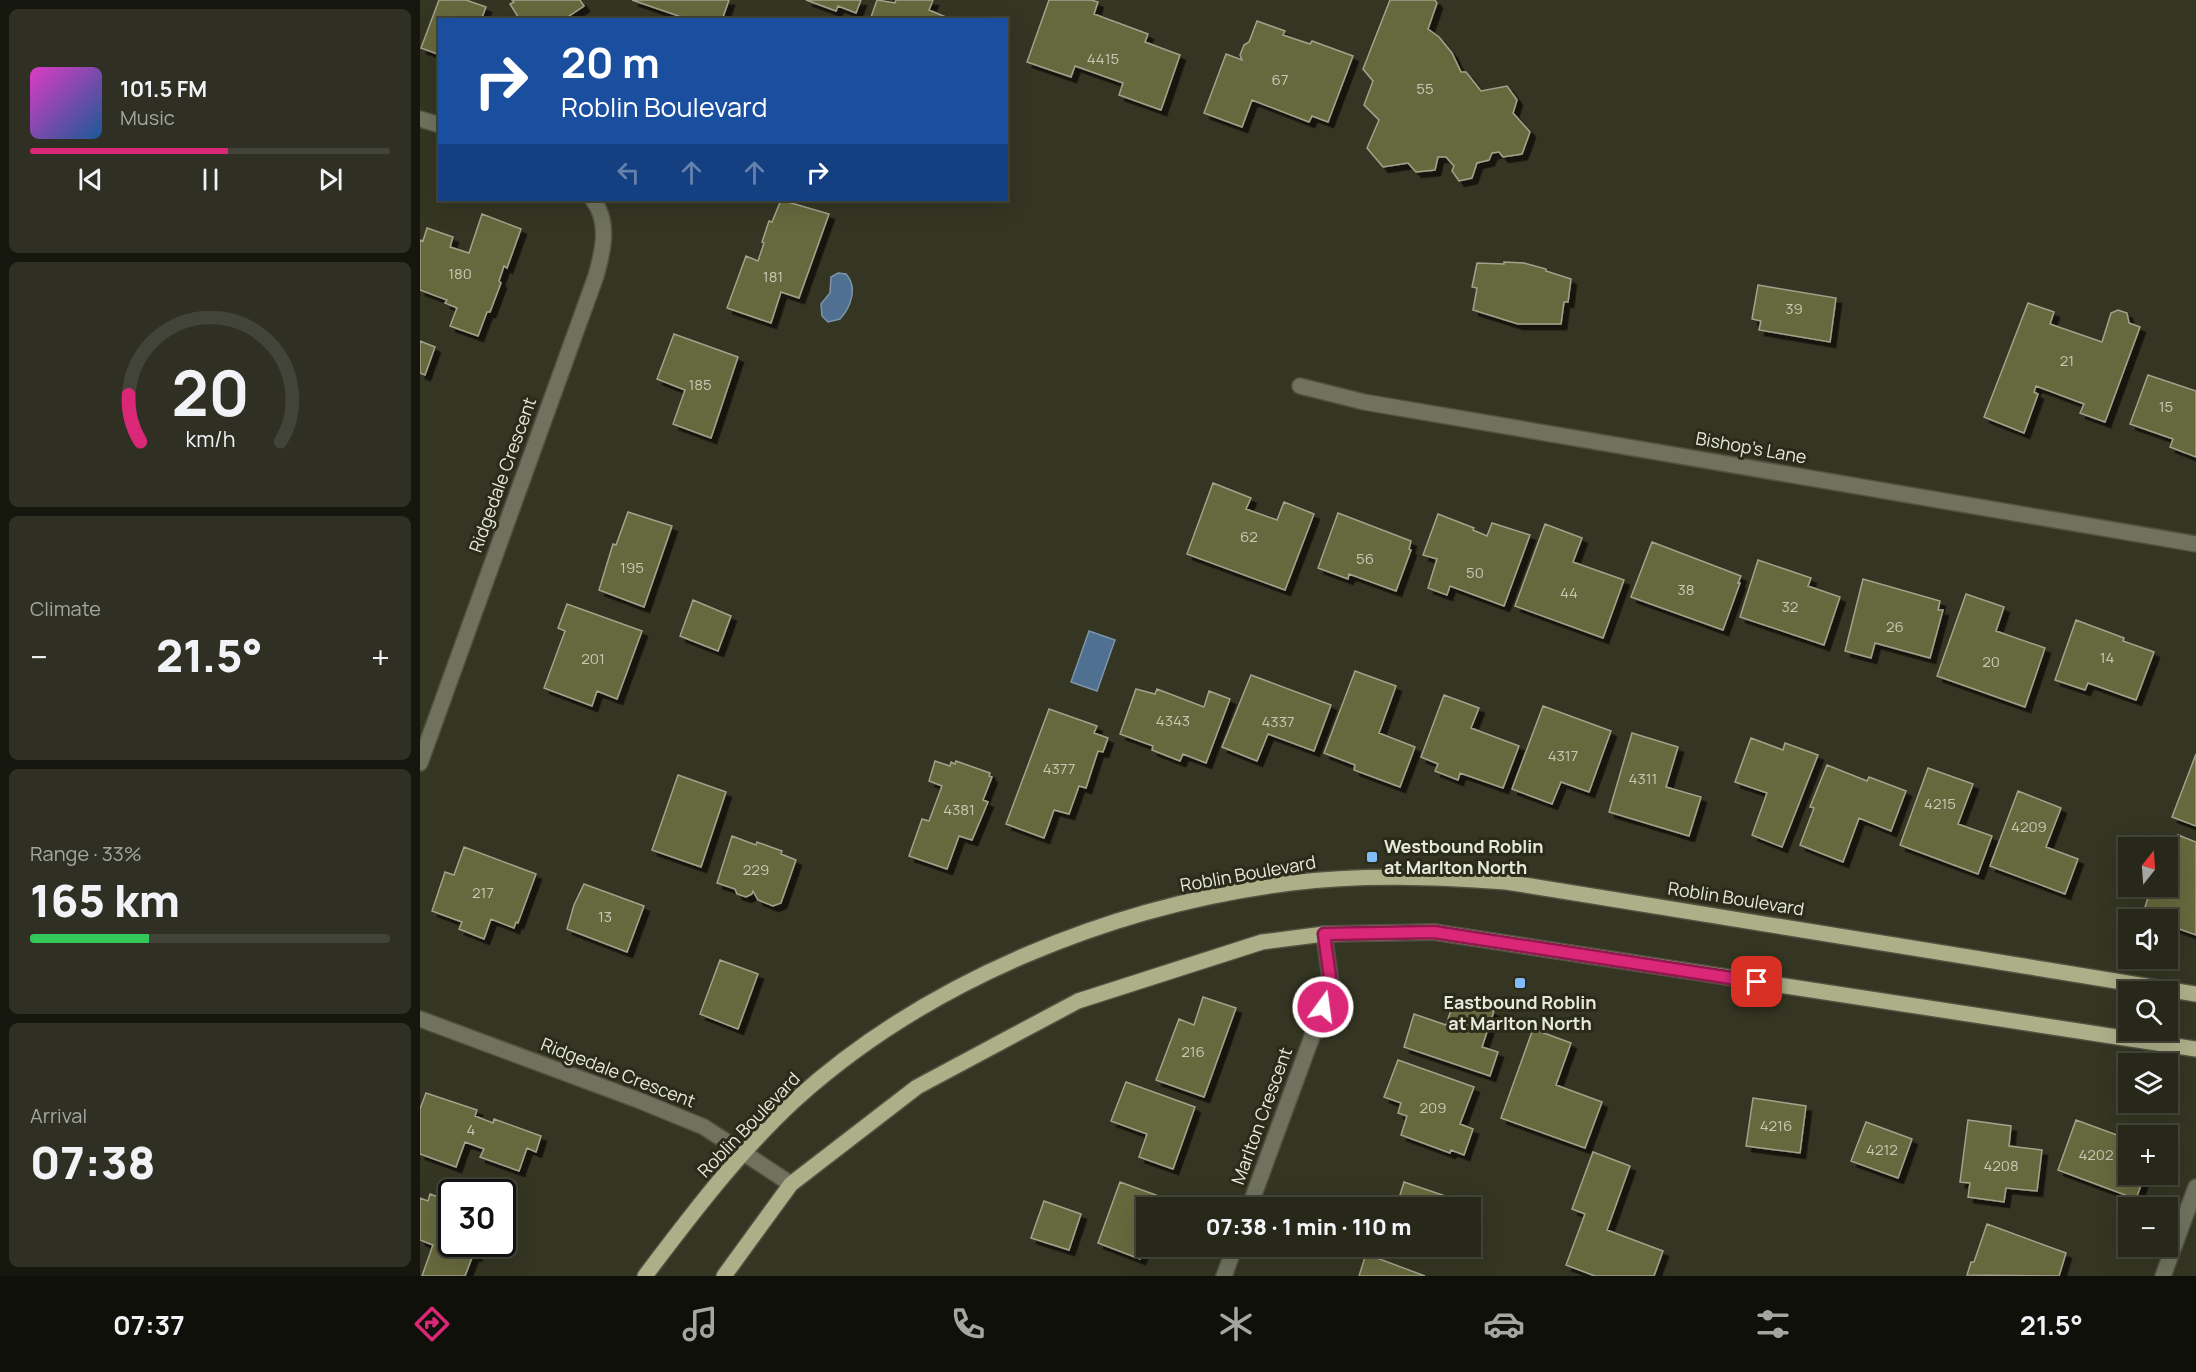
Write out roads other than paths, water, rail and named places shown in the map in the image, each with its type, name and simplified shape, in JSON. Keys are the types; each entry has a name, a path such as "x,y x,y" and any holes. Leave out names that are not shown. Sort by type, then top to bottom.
{"main road":[{"name":"Roblin Boulevard","path":"645,1276 687,1220 745,1152 793,1102 836,1066 920,1009 977,977 1054,944 1129,918 1212,896 1293,883 1376,877 1439,877 1506,882 2196,994"},
{"path":"724,1276 791,1184 917,1087 1078,1000 1262,942 1324,934 1434,932 2196,1049"}],"street":[{"path":"420,119 438,124"},
{"name":"Ridgedale Crescent","path":"420,763 596,276 603,250 603,226 600,208 594,201"},
{"name":"Bishop's Lane","path":"1300,386 1364,402 2196,544"},
{"name":"Marlton Crescent","path":"1253,1197 1331,985 1324,934"},
{"name":"Ridgedale Crescent","path":"420,1019 704,1127 791,1184"},
{"path":"2163,1276 2196,1187"},
{"path":"1224,1276 1231,1257"}],"water":[{"path":"838,273 846,274 850,279 852,297 840,319 828,322 822,316 821,304 830,293 831,277"},
{"path":"1089,631 1115,640 1097,691 1071,682"}],"place":[{"name":"Westbound Roblin at Marlton North","path":"1372,857"},
{"name":"Eastbound Roblin at Marlton North","path":"1520,983"}]}
